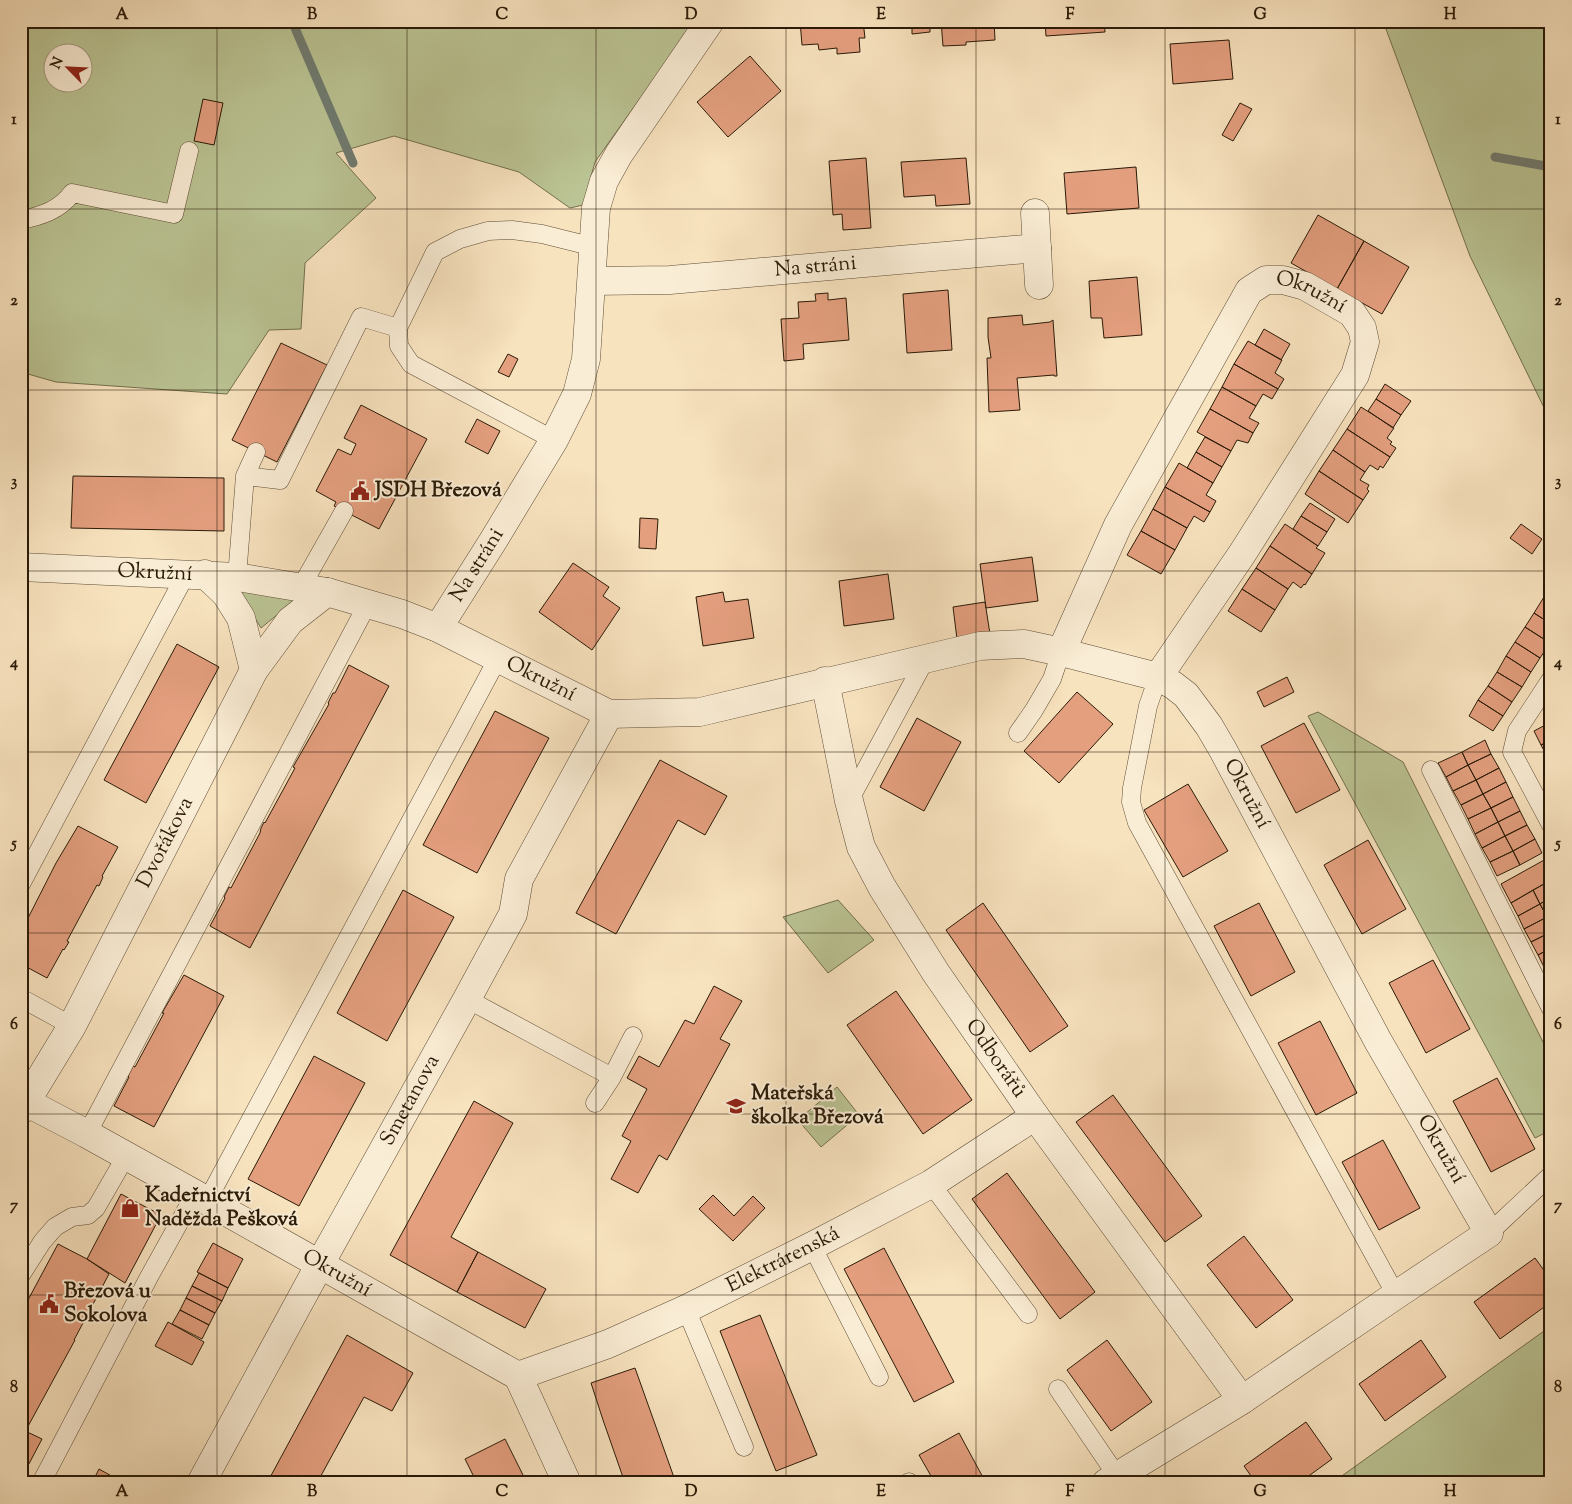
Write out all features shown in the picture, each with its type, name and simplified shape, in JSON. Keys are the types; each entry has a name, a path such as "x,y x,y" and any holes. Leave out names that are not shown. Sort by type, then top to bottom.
{"street":[{"name":"Na stráni","path":"438,628 554,440 577,394 586,358 596,208 604,181 619,154 710,21"},
{"path":"1035,213 1039,285"},
{"name":"Na stráni","path":"592,281 670,280 1037,248"},
{"name":"Okružní","path":"1061,652 1118,526 1249,291 1266,280 1283,280 1306,286 1352,313 1362,328 1365,342 1355,375 1242,554 1158,676"},
{"name":"Okružní","path":"21,567 237,577 314,589 368,603 438,628 609,714 700,712 980,646 1024,644 1158,676 1186,695 1223,750 1378,1041 1489,1233"},
{"path":"196,574 226,594 242,618 254,670"},
{"name":"Dvořákova","path":"24,1106 72,1026 254,670 314,589"},
{"name":"Odborářů","path":"825,681 849,801 861,846 882,887 936,973 1035,1116 1242,1400"},
{"name":"Smetanova","path":"202,1483 513,914 518,879 609,714"},
{"name":"Okružní","path":"24,1106 86,1134 518,1376"},
{"name":"Elektrárenská","path":"518,1376 608,1344 686,1309 812,1246 931,1184 1035,1116"},
{"path":"1118,1480 1242,1400 1489,1233"},
{"path":"518,1376 567,1483"}],"lane":[{"path":"21,220 47,214 67,200 72,193 174,214 189,151"},
{"path":"554,440 411,364 399,346 398,328 434,252 460,239 488,231 512,230 542,234 594,247"},
{"path":"245,476 280,480 361,317 398,328"},
{"path":"237,577 245,476 256,452"},
{"path":"314,589 344,511"},
{"path":"21,884 196,574"},
{"path":"86,1134 368,603"},
{"path":"1018,733 1052,679 1061,652"},
{"path":"41,1483 149,1277 201,1197 498,658"},
{"path":"849,801 925,660"},
{"path":"1158,676 1148,706 1132,788 1131,802 1133,812 1396,1295"},
{"path":"1551,679 1517,731 1512,752 1551,825"},
{"path":"1431,770 1551,1009"},
{"path":"21,998 72,1026"},
{"path":"467,999 612,1077"},
{"path":"595,1103 612,1077 633,1036"},
{"path":"21,1275 42,1242 55,1227 72,1217 88,1215 96,1208 126,1156"},
{"path":"1489,1233 1551,1176"},
{"path":"931,1184 1028,1314"},
{"path":"812,1246 879,1377"},
{"path":"686,1309 744,1447"},
{"path":"1058,1389 1118,1480"}],"green space":[{"path":"21,21 695,21 595,162 583,205 570,208 519,172 394,136 336,153 376,198 305,263 301,329 269,330 227,394 56,382 21,372"},
{"path":"1383,21 1551,21 1551,422 1470,256"},
{"path":"237,588 299,597 261,628"},
{"path":"1318,712 1403,762 1551,1058 1551,1130 1535,1138 1308,716"},
{"path":"838,900 874,940 828,973 783,917"},
{"path":"837,1087 859,1115 821,1147 798,1120"},
{"path":"1551,1326 1551,1483 1332,1483"}],"building":[{"path":"800,21 863,21 865,38 859,38 860,52 837,54 837,48 819,50 818,44 802,45"},
{"path":"912,21 930,21 930,32 912,34"},
{"path":"941,21 994,21 995,40 966,42 966,45 943,46"},
{"path":"1045,21 1104,21 1105,32 1046,36"},
{"path":"1229,40 1233,79 1173,84 1170,44"},
{"path":"750,56 781,91 728,137 697,102"},
{"path":"203,99 223,103 214,145 194,141"},
{"path":"1240,103 1252,109 1233,141 1222,135"},
{"path":"866,158 871,228 843,230 842,214 833,215 829,161"},
{"path":"966,158 970,204 936,206 935,195 904,197 901,162"},
{"path":"1136,167 1139,208 1067,214 1064,173"},
{"path":"1318,215 1364,241 1337,289 1291,263"},
{"path":"1364,241 1409,267 1382,314 1337,289"},
{"path":"1137,277 1142,335 1104,338 1102,318 1091,318 1089,281"},
{"path":"948,290 952,350 907,353 903,294"},
{"path":"828,293 828,300 846,298 849,340 803,344 804,359 784,361 781,319 799,318 798,302 816,301 815,294"},
{"path":"1022,315 1023,325 1053,320 1057,376 1017,378 1020,410 989,412 987,358 991,358 988,318"},
{"path":"1264,329 1290,344 1281,360 1255,345"},
{"path":"1248,341 1282,360 1275,373 1284,379 1278,389 1234,364"},
{"path":"281,343 327,365 277,462 232,440"},
{"path":"508,354 518,359 509,377 498,372"},
{"path":"1234,364 1278,389 1272,399 1263,394 1256,406 1222,387"},
{"path":"1385,384 1411,401 1401,415 1376,399"},
{"path":"1222,387 1256,406 1249,418 1259,423 1253,433 1210,409"},
{"path":"1376,399 1401,415 1393,428 1368,411"},
{"path":"361,405 427,439 379,529 334,506 336,502 316,491 338,449 351,455 356,444 344,438"},
{"path":"1361,407 1394,428 1387,438 1392,442 1390,444 1396,448 1390,457 1347,429"},
{"path":"1210,409 1253,433 1248,443 1237,440 1231,451 1197,432"},
{"path":"477,419 500,431 488,454 465,442"},
{"path":"1347,429 1390,457 1383,468 1380,466 1378,470 1370,465 1365,472 1333,450"},
{"path":"1205,437 1231,451 1222,467 1196,452"},
{"path":"1333,450 1365,472 1360,480 1369,485 1367,489 1369,491 1363,500 1319,471"},
{"path":"1196,452 1222,467 1213,483 1187,468"},
{"path":"1179,463 1213,483 1206,495 1216,501 1210,512 1165,487"},
{"path":"1319,471 1363,500 1348,523 1305,494"},
{"path":"73,476 224,478 224,531 71,528"},
{"path":"1165,487 1210,512 1204,522 1194,516 1187,528 1153,509"},
{"path":"1310,503 1335,519 1327,532 1301,516"},
{"path":"1153,509 1187,528 1175,550 1141,531"},
{"path":"1301,516 1327,532 1318,546 1293,529"},
{"path":"640,518 658,519 656,549 639,548"},
{"path":"1285,524 1318,546 1316,548 1325,553 1312,574 1270,546"},
{"path":"1521,524 1542,539 1532,554 1510,538"},
{"path":"1141,531 1175,550 1161,574 1127,555"},
{"path":"1270,546 1312,574 1305,585 1301,588 1293,582 1288,589 1256,568"},
{"path":"1032,557 1038,601 986,608 980,564"},
{"path":"573,563 609,587 603,596 620,608 592,650 539,612"},
{"path":"1256,568 1288,589 1275,610 1242,589"},
{"path":"888,574 894,619 844,626 839,581"},
{"path":"1242,589 1275,610 1261,632 1228,611"},
{"path":"723,592 725,602 748,599 754,638 703,646 696,597"},
{"path":"1544,597 1551,602 1551,624 1534,613"},
{"path":"985,602 990,634 957,639 953,607"},
{"path":"1534,613 1551,624 1550,643 1525,627"},
{"path":"1525,627 1550,643 1540,658 1515,642"},
{"path":"1515,642 1540,658 1531,672 1506,656"},
{"path":"177,644 219,667 146,803 104,780"},
{"path":"1506,656 1531,672 1522,687 1497,672"},
{"path":"349,665 389,686 250,948 210,926 229,887 231,888 264,822 295,768 293,767"},
{"path":"1497,672 1522,687 1512,702 1488,686"},
{"path":"1287,677 1294,692 1264,707 1257,692"},
{"path":"1488,686 1512,702 1503,716 1478,700"},
{"path":"1077,692 1113,724 1059,783 1024,751"},
{"path":"1478,700 1503,716 1493,731 1469,716"},
{"path":"495,711 549,738 477,873 423,845"},
{"path":"917,718 961,742 924,811 880,787"},
{"path":"1551,722 1551,740 1541,745 1534,731"},
{"path":"1304,723 1340,790 1296,813 1261,746"},
{"path":"1485,740 1491,754 1468,765 1462,752"},
{"path":"1551,740 1551,756 1548,758 1541,745"},
{"path":"1462,752 1468,765 1446,777 1438,763"},
{"path":"1491,754 1499,768 1476,780 1468,765"},
{"path":"660,760 727,796 705,835 678,820 616,934 576,913"},
{"path":"1468,765 1476,780 1453,791 1446,777"},
{"path":"1499,768 1506,782 1483,794 1476,780"},
{"path":"1476,780 1483,794 1461,805 1453,791"},
{"path":"1506,782 1513,797 1491,808 1483,794"},
{"path":"1188,784 1228,851 1183,877 1144,810"},
{"path":"1483,794 1491,808 1468,819 1461,805"},
{"path":"1513,797 1520,811 1498,822 1491,808"},
{"path":"1491,808 1498,822 1475,834 1468,819"},
{"path":"1520,811 1527,825 1505,836 1498,822"},
{"path":"1498,822 1505,836 1482,848 1475,834"},
{"path":"1527,825 1535,839 1513,851 1505,836"},
{"path":"78,826 118,847 102,876 99,886 97,885 67,941 69,942 47,978 21,964 21,931 23,928 21,928"},
{"path":"1505,836 1513,851 1490,862 1482,848"},
{"path":"1535,839 1542,853 1520,865 1513,851"},
{"path":"1368,840 1406,909 1362,934 1324,865"},
{"path":"1513,851 1520,865 1497,876 1490,862"},
{"path":"1546,859 1551,868 1551,880 1511,903 1501,884"},
{"path":"1551,880 1551,897 1540,904 1533,890"},
{"path":"403,890 454,917 387,1041 337,1013"},
{"path":"1533,890 1540,904 1518,916 1511,903"},
{"path":"1551,897 1551,914 1547,917 1540,904"},
{"path":"983,903 1068,1026 1030,1052 946,930"},
{"path":"1259,903 1295,972 1251,996 1214,926"},
{"path":"1540,904 1547,917 1524,929 1518,916"},
{"path":"1547,917 1551,925 1551,932 1531,942 1524,929"},
{"path":"1551,932 1551,948 1538,955 1531,942"},
{"path":"1551,948 1551,965 1545,969 1538,955"},
{"path":"1433,960 1470,1029 1426,1053 1389,983"},
{"path":"184,975 224,996 154,1127 114,1106 133,1066 135,1067 164,1013 162,1013"},
{"path":"714,986 742,1001 720,1039 730,1044 667,1160 659,1155 638,1193 611,1179 631,1141 622,1136 647,1089 627,1078 639,1056 659,1067 685,1020 694,1024"},
{"path":"896,991 972,1100 923,1134 847,1025"},
{"path":"1320,1021 1357,1093 1316,1115 1278,1043"},
{"path":"314,1056 365,1083 299,1206 248,1179"},
{"path":"1497,1078 1535,1149 1491,1172 1453,1101"},
{"path":"1113,1095 1202,1216 1165,1242 1076,1122"},
{"path":"474,1101 513,1123 451,1237 478,1252 457,1292 390,1255"},
{"path":"1383,1140 1420,1208 1379,1230 1342,1162"},
{"path":"1007,1173 1095,1292 1060,1319 972,1199"},
{"path":"121,1194 161,1215 125,1283 87,1259"},
{"path":"713,1195 734,1216 753,1196 765,1208 733,1241 699,1209"},
{"path":"1244,1236 1293,1300 1256,1328 1207,1265"},
{"path":"213,1243 243,1259 228,1288 197,1272"},
{"path":"58,1244 87,1259 109,1274 26,1430 21,1428 21,1313"},
{"path":"884,1248 954,1382 914,1402 844,1269"},
{"path":"478,1252 546,1289 525,1328 457,1292"},
{"path":"1535,1258 1551,1280 1551,1302 1500,1339 1474,1302"},
{"path":"199,1273 228,1288 222,1301 192,1286"},
{"path":"192,1286 222,1301 215,1313 186,1298"},
{"path":"186,1298 215,1313 209,1325 180,1310"},
{"path":"180,1310 209,1325 202,1339 172,1324"},
{"path":"760,1315 817,1455 776,1471 720,1331"},
{"path":"168,1322 204,1342 192,1365 155,1346"},
{"path":"347,1335 413,1373 392,1411 364,1397 317,1483 267,1483"},
{"path":"1107,1340 1152,1402 1111,1431 1067,1370"},
{"path":"1421,1340 1446,1377 1385,1421 1359,1384"},
{"path":"635,1368 676,1483 625,1483 591,1383"},
{"path":"1306,1422 1332,1459 1299,1483 1256,1483 1244,1466"},
{"path":"21,1429 42,1439 21,1479"},
{"path":"959,1433 986,1483 935,1483 919,1455"},
{"path":"505,1439 527,1483 477,1483 465,1459"},
{"path":"99,1469 124,1483 92,1483"}],"waterway":[{"path":"292,21 353,163"},
{"path":"1495,157 1551,167"}],"place":[{"name":"JSDH Březová","path":"360,491"},
{"name":"Mateřská školka Březová","path":"736,1106"},
{"name":"Kadeřnictví Naděžda Pešková","path":"130,1208"},
{"name":"Březová u Sokolova","path":"49,1304"}]}
